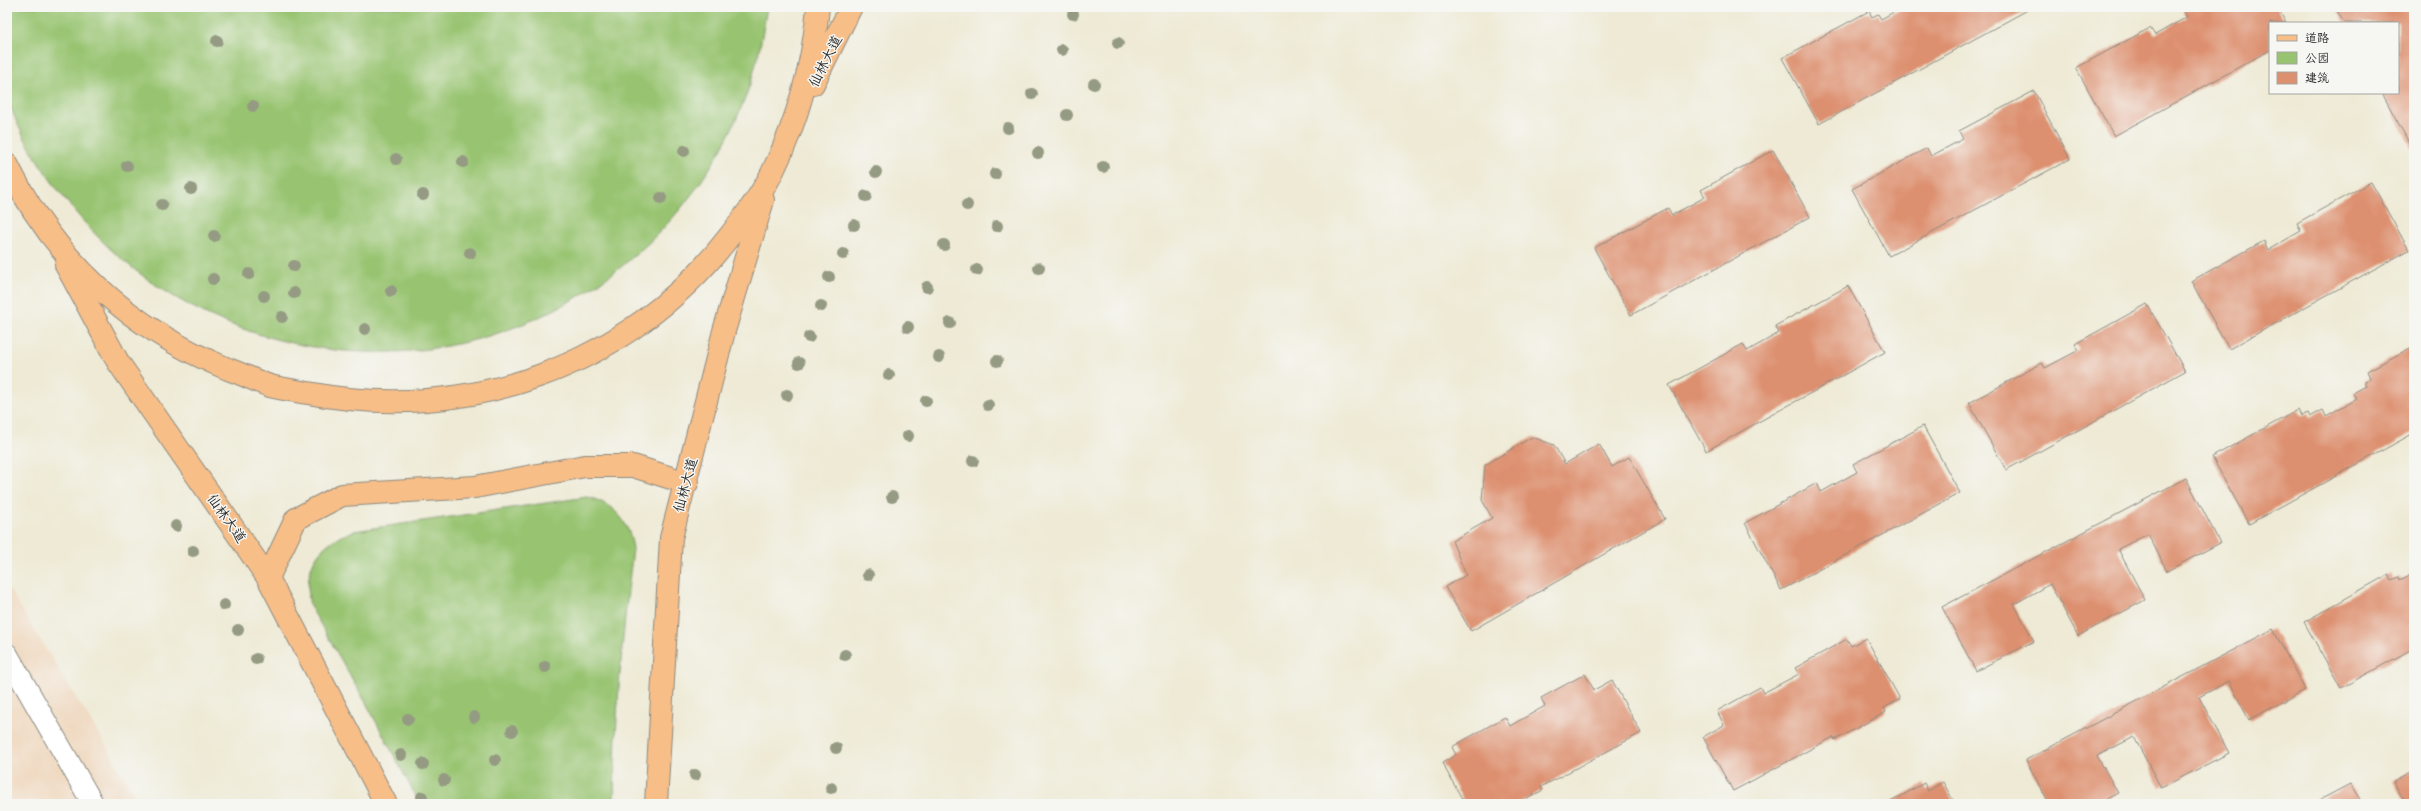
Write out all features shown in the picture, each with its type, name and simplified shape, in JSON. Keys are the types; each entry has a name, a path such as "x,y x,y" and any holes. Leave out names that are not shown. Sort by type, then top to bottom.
{"main road":[{"path":"7,164 14,185 54,241 103,293 155,333 190,353 270,386 344,400 407,403 467,396 525,381 570,364 622,336 687,285 712,259 748,212 770,176 798,113 814,47 818,7"},
{"name":"仙林大道","path":"798,113 829,55 851,7"},
{"name":"仙林大道","path":"656,804 671,538 687,483 724,331 770,176"},
{"name":"仙林大道","path":"54,241 118,362 268,578 386,804"},
{"path":"268,578 296,519 342,495 475,487 584,466 633,466 687,483"}],"lane":[{"path":"7,654 93,804"}],"shaded area":[{"path":"7,586 108,749 140,804 7,804"}],"green space":[{"path":"7,7 767,7 758,55 748,90 713,163 673,218 624,264 569,302 508,330 444,347 376,352 307,346 278,340 223,321 196,309 171,295 124,261 102,241 74,211 60,193 34,155 14,116 7,92"},
{"path":"587,497 605,504 619,515 628,530 633,549 620,676 614,804 420,804 365,701 310,606 308,592 309,580 311,568 316,558 331,542 354,531"}],"building":[{"path":"1903,7 2033,7 1819,124 1782,58 1869,11 1872,17 1878,14 1881,19"},
{"path":"2188,7 2277,7 2285,22 2269,22 2269,51 2114,136 2076,68 2150,28 2155,35 2187,17 2183,10"},
{"path":"2335,7 2414,7 2414,152 2383,94 2399,94 2399,22 2343,22"},
{"path":"2034,91 2070,159 1889,256 1852,189 1927,148 1931,156 1963,139 1959,131"},
{"path":"1773,150 1810,217 1631,315 1594,248 1668,208 1672,215 1705,197 1701,190"},
{"path":"2371,182 2409,250 2229,349 2191,281 2264,241 2268,250 2301,231 2297,223"},
{"path":"1848,286 1885,352 1706,451 1669,385 1743,344 1747,351 1779,333 1775,326"},
{"path":"2147,304 2185,371 2006,470 1969,403 2042,363 2045,368 2079,350 2075,344"},
{"path":"2414,346 2414,433 2249,524 2212,457 2298,410 2301,416 2308,413 2310,417 2323,410 2326,416 2356,399 2353,393 2366,386 2364,381 2370,378 2367,371"},
{"path":"1923,426 1960,493 1781,590 1745,523 1817,483 1821,492 1857,472 1853,464"},
{"path":"1532,437 1554,445 1565,464 1599,444 1612,467 1629,457 1665,519 1471,631 1445,587 1466,575 1452,541 1492,518 1482,500 1485,465"},
{"path":"2186,478 2220,543 2167,571 2148,534 2118,549 2145,600 2078,636 2050,584 2014,604 2034,641 1976,671 1942,607"},
{"path":"2389,574 2392,580 2399,577 2400,580 2412,574 2414,577 2414,648 2341,688 2304,622"},
{"path":"2273,629 2305,690 2249,720 2229,681 2199,697 2229,753 2161,788 2134,737 2097,756 2118,793 2097,804 2049,804 2026,760"},
{"path":"1866,638 1900,699 1884,708 1886,712 1835,740 1833,737 1733,791 1703,737 1724,725 1717,711 1760,687 1763,693 1799,674 1795,668 1847,639 1851,646"},
{"path":"1585,674 1594,690 1612,680 1641,733 1541,787 1543,790 1518,804 1465,804 1442,763 1456,755 1452,747 1505,717 1510,726 1545,706 1541,698"},
{"path":"2414,770 2414,804 2406,804 2393,781"},
{"path":"1943,782 1955,804 1887,804 1924,783 1928,791"},
{"path":"2350,784 2363,804 2312,804"}]}
